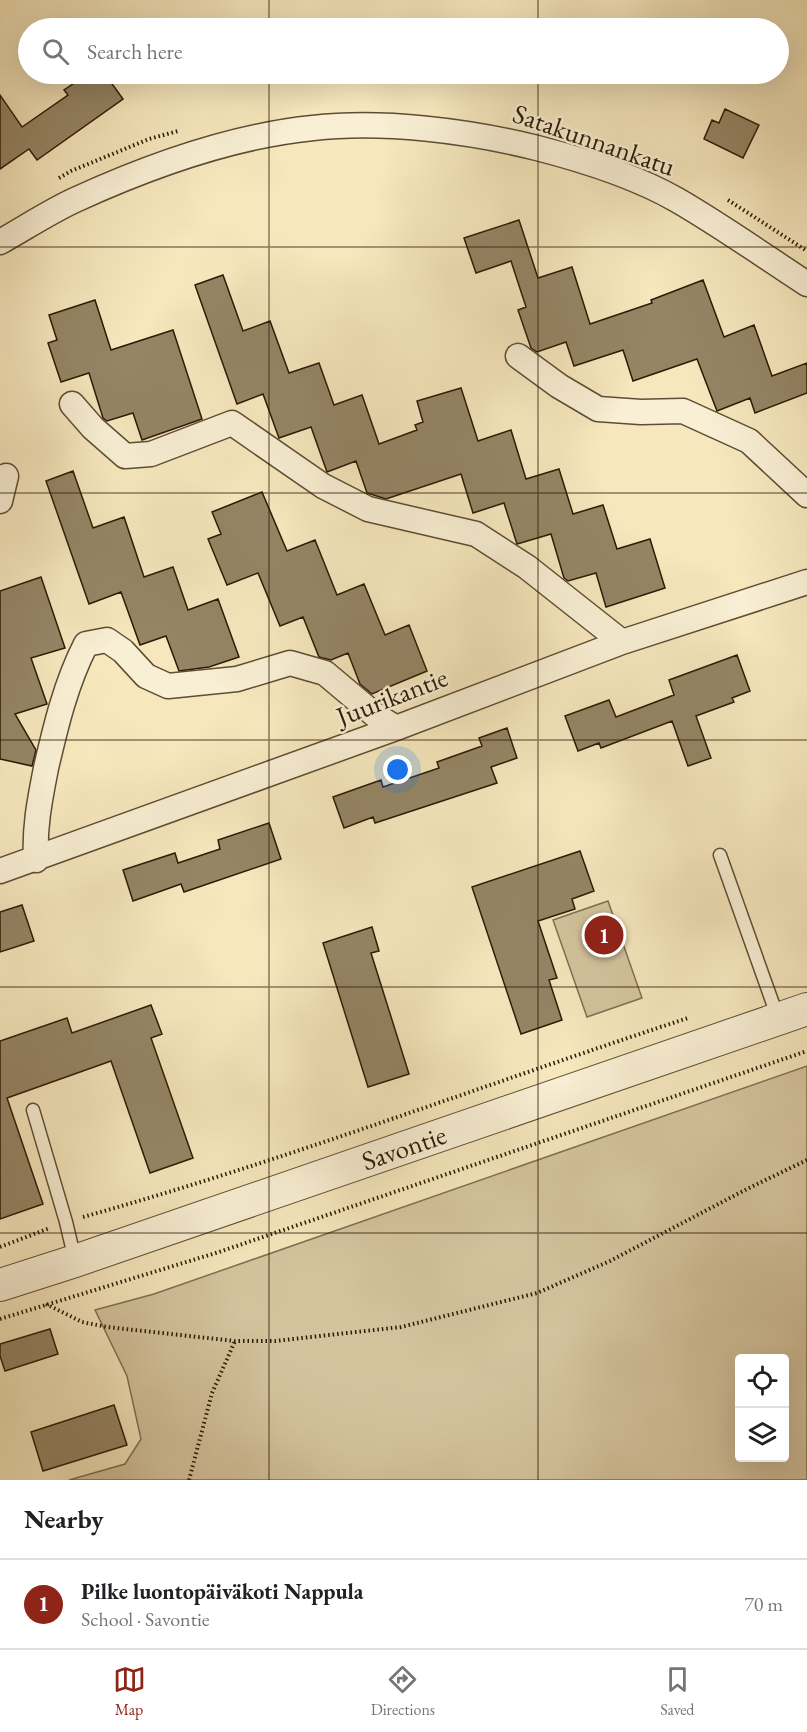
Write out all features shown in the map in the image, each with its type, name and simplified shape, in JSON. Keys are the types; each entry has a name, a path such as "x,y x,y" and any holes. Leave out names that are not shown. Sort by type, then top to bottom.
{"street":[{"name":"Satakunnankatu","path":"0,243 73,201 156,166 251,139 312,128 368,126 496,138 557,153 625,176 676,200 807,284"},
{"path":"518,356 558,387 598,409 641,412 683,411 750,441 807,495"},
{"path":"72,404 93,428 125,456 151,454 232,423 323,486 368,509 476,534 527,567 622,642"},
{"path":"0,501 6,476"},
{"name":"Juurikantie","path":"0,871 36,860 396,728 622,642 807,582"},
{"path":"36,860 35,837 40,798 55,727 72,670 86,644 107,640 123,651 146,676 168,686 237,679 290,663 325,673 375,715 396,728"},
{"name":"Savontie","path":"0,1285 793,1014"}],"lane":[{"path":"720,855 793,1014"},
{"path":"33,1110 75,1261"}],"path":[{"path":"0,1247 66,1222 208,1180 689,1017"},
{"path":"0,1319 219,1252 807,1051"},
{"path":"46,1304 82,1322 107,1327 235,1341 275,1341 401,1328 537,1293 610,1261 807,1160"},
{"path":"189,1480 212,1393 235,1341"}],"shaded area":[{"path":"608,901 642,998 587,1017 553,920"},
{"path":"807,1066 807,1480 69,1480 125,1464 141,1439 127,1376 95,1310 154,1294"}],"building":[{"path":"73,84 112,84 123,99 37,160 29,149 0,169 0,95 22,127 68,95 64,90"},
{"path":"725,109 759,125 743,158 704,139 712,120 719,123"},
{"path":"519,220 538,278 572,267 590,324 652,303 651,300 703,280 724,337 754,325 772,376 807,363 807,393 755,413 750,398 717,411 697,359 633,381 623,350 574,366 566,342 537,352 531,348 518,310 526,307 511,261 476,273 464,238"},
{"path":"223,275 243,331 270,321 289,373 319,363 334,405 362,395 379,444 417,430 415,425 423,422 417,401 461,388 478,441 511,430 526,479 559,469 573,514 603,505 617,549 650,539 665,588 606,607 596,573 568,581 564,578 551,534 517,544 504,503 473,513 461,474 386,499 367,493 356,461 327,472 311,427 279,438 263,394 237,404 195,285"},
{"path":"95,300 111,350 173,330 202,419 142,440 133,413 107,421 103,418 89,373 61,382 48,343 57,340 49,315"},
{"path":"73,471 93,528 124,517 144,577 173,567 188,610 218,599 239,657 209,667 179,671 166,636 140,645 121,592 89,604 46,481"},
{"path":"262,492 287,551 315,540 337,595 364,584 385,635 409,625 427,671 372,694 360,684 348,653 331,660 319,657 303,617 280,626 258,573 227,585 208,539 221,534 212,512"},
{"path":"41,577 65,648 31,658 47,704 15,714 36,750 32,766 0,759 0,591"},
{"path":"737,655 750,691 732,698 734,702 696,716 711,758 688,766 672,721 601,748 599,743 578,751 565,716 609,700 616,717 674,695 669,680"},
{"path":"507,728 517,758 491,767 497,783 375,823 373,817 344,828 333,797 381,780 383,787 439,768 437,762 482,746 479,738"},
{"path":"269,823 281,859 184,892 181,884 133,901 123,870 175,853 178,863 220,849 218,840"},
{"path":"580,851 594,891 572,899 575,909 538,921 557,978 549,980 562,1020 521,1034 472,887"},
{"path":"22,905 34,941 0,952 0,912"},
{"path":"372,927 379,951 371,953 409,1074 368,1087 323,943"},
{"path":"151,1005 162,1034 151,1038 193,1158 150,1173 111,1061 7,1098 43,1204 0,1219 0,1041 67,1018 72,1033"},
{"path":"50,1329 58,1354 5,1371 0,1356 0,1344"},
{"path":"114,1405 127,1445 43,1471 31,1432"}],"place":[{"name":"Pilke luontopäiväkoti Nappula","path":"604,935"}]}
